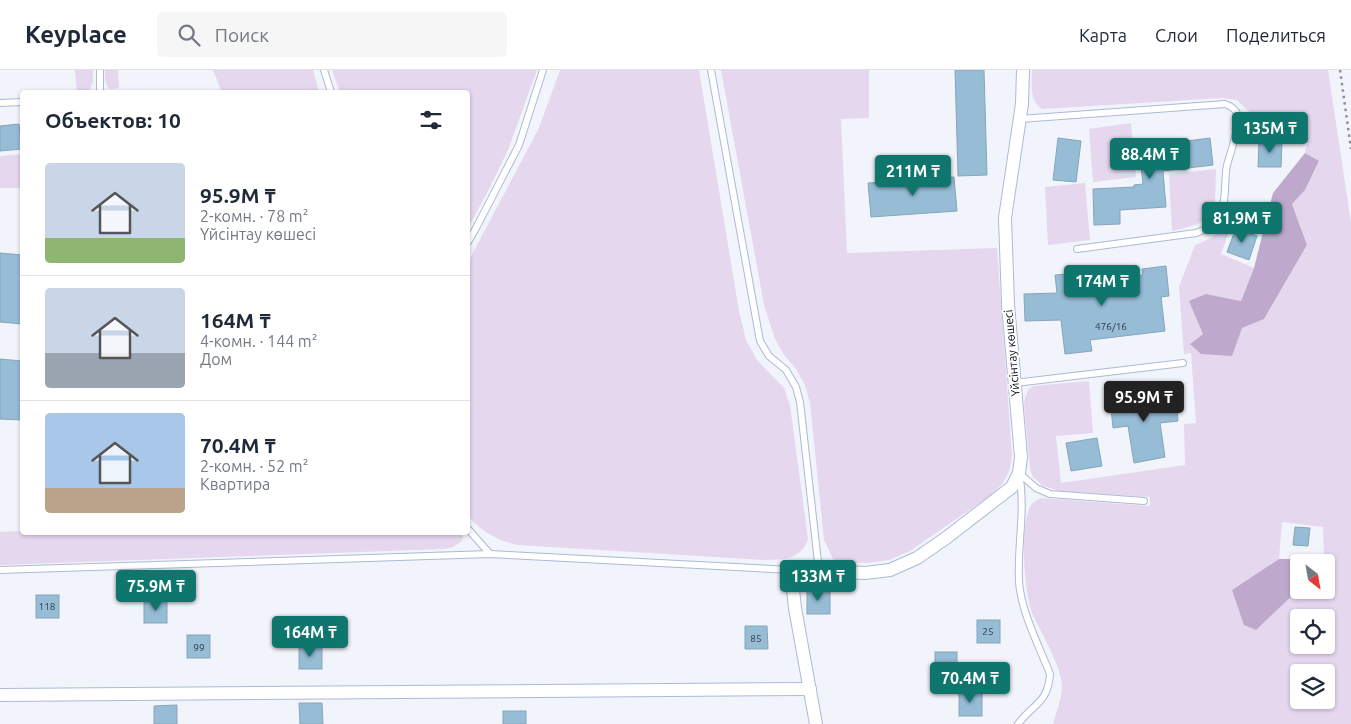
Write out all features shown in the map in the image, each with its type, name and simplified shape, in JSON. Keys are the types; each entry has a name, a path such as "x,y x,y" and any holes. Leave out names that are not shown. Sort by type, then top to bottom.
{"street":[{"name":"Үйсінтау көшесі","path":"1019,473 1021,457 1008,304 1005,218 1020,119 1023,70"},
{"path":"816,724 795,608 791,570 865,574 890,570 916,558 946,538 1012,487 1019,473"},
{"path":"0,695 810,689"}],"lane":[{"path":"100,70 100,90"},
{"path":"324,70 330,90"},
{"path":"470,239 518,145 543,70"},
{"path":"711,70 760,341 769,356 786,370 796,387 800,402 819,571"},
{"path":"0,103 20,102"},
{"path":"1020,119 1224,104 1232,106 1235,110 1238,118 1238,127 1226,168 1221,214 1215,222 1206,229 1196,233 1077,249"},
{"path":"1015,383 1183,363"},
{"path":"1019,473 1036,488 1050,494 1144,501"},
{"path":"1018,724 1044,698 1049,685 1050,674 1022,600 1019,582 1023,494 1019,473"},
{"path":"470,532 490,554"},
{"path":"0,570 490,554 791,570"}],"path":[{"path":"1340,70 1351,150"}],"shaded area":[{"path":"75,70 93,70 93,82 89,90 77,90"},
{"path":"105,70 118,70 119,88 110,89 108,87 105,80"},
{"path":"213,70 313,70 318,90 221,90"},
{"path":"332,70 537,70 508,150 470,224 470,90 339,90"},
{"path":"560,70 699,70 739,311 746,340 757,360 784,388 790,405 808,539 805,546 796,555 765,560 518,545 490,535 470,518 470,258 539,128"},
{"path":"721,70 869,70 869,118 841,119 847,253 997,248 1012,455 1010,469 1003,483 991,495 910,551 889,560 868,563 839,562 833,559 824,540 810,403 805,385 775,339 764,305"},
{"path":"1032,70 1328,70 1351,223 1351,724 1053,724 1062,686 1059,669 1033,615 1027,592 1024,543 1027,514 1031,505 1041,498 1150,506 1150,497 1060,491 1043,486 1033,477 1030,469 1024,404 1026,394 1033,386 1089,381 1093,433 1056,436 1061,483 1185,465 1184,424 1196,423 1191,353 1184,354 1179,287 1195,245 1216,234 1234,217 1221,254 1254,268 1241,301 1206,294 1203,334 1190,344 1264,319 1307,245 1292,204 1305,190 1319,162 1305,153 1308,134 1253,115 1237,100 1222,98 1042,109 1033,97"},
{"path":"1131,123 1136,177 1093,182 1089,129"},
{"path":"1305,153 1319,161 1305,190 1292,204 1307,245 1264,319 1242,328 1232,356 1201,354 1190,344 1203,334 1189,301 1206,294 1241,301 1254,268 1273,193"},
{"path":"20,154 20,188 0,188 0,156"},
{"path":"1216,169 1215,197 1212,213 1207,219 1199,223 1172,231 1169,174"},
{"path":"1085,183 1090,240 1048,245 1045,187"},
{"path":"20,531 20,535 462,535 463,537 462,541 453,547 444,549 0,565 0,532"},
{"path":"1279,559 1290,559 1290,598 1256,630 1244,625 1232,590"}],"building":[{"path":"955,70 984,70 987,175 958,176"},
{"path":"19,124 20,149 0,151 0,126"},
{"path":"1058,138 1081,141 1076,182 1053,180"},
{"path":"1210,138 1213,165 1163,171 1166,207 1120,210 1120,224 1094,225 1093,189 1134,187 1134,185 1143,184 1139,149"},
{"path":"1259,141 1282,142 1281,167 1258,167"},
{"path":"954,177 957,211 871,217 868,183"},
{"path":"1236,228 1257,236 1249,260 1227,252"},
{"path":"0,253 20,255 20,324 0,322"},
{"path":"1166,266 1169,296 1161,297 1165,331 1090,340 1092,351 1065,354 1061,320 1025,321 1024,294 1057,293 1055,275 1088,272 1088,281 1143,275 1142,269"},
{"path":"0,359 20,361 20,420 0,419"},
{"path":"1132,395 1132,399 1176,395 1178,421 1160,423 1165,457 1134,463 1128,426 1113,428 1110,398"},
{"path":"1097,438 1102,466 1071,471 1066,443"},
{"path":"1295,527 1310,528 1308,546 1293,545"},
{"path":"807,591 830,591 830,614 807,614"},
{"path":"36,595 59,595 59,618 36,618"},
{"path":"144,600 167,600 167,623 144,623"},
{"path":"977,620 1000,620 1000,643 977,643"},
{"path":"745,626 767,626 768,649 745,649"},
{"path":"187,635 210,635 210,658 187,658"},
{"path":"299,646 322,646 322,669 299,669"},
{"path":"935,652 957,652 957,675 935,675"},
{"path":"959,693 982,693 982,716 959,716"},
{"path":"299,703 322,703 323,724 300,724"},
{"path":"177,705 177,724 154,724 154,706"},
{"path":"503,711 526,711 526,724 503,724"}]}
